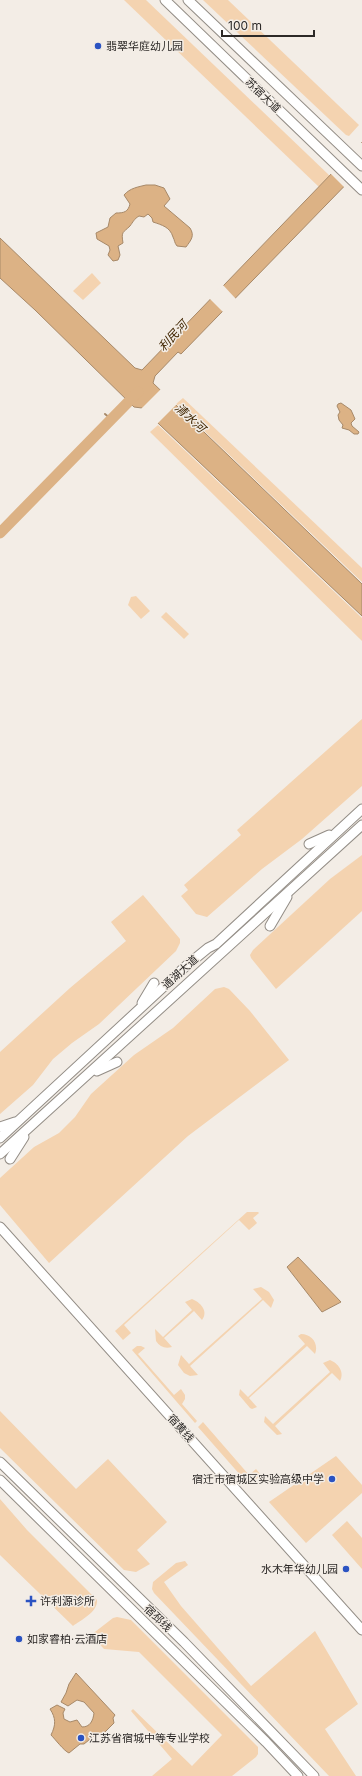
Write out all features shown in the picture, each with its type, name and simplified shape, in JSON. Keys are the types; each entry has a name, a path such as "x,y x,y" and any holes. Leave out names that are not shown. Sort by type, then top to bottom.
{"main road":[{"name":"苏宿大道","path":"165,0 361,189"},
{"name":"苏宿大道","path":"188,0 362,166"},
{"name":"通湖大道","path":"0,1138 186,966 208,948 216,944 362,809"},
{"name":"通湖大道","path":"0,1154 362,825"},
{"path":"309,844 338,831"},
{"path":"270,926 292,889"},
{"path":"138,1011 154,983"},
{"path":"87,1076 117,1062"},
{"path":"0,1127 20,1120"},
{"path":"10,1159 29,1128"},
{"name":"宿黄线","path":"0,1227 362,1630"},
{"name":"宿邳线","path":"0,1462 184,1642 314,1776"},
{"name":"宿邳线","path":"0,1480 266,1742 298,1776"}],"shaded area":[{"path":"124,0 146,0 330,176 319,187"},
{"path":"203,0 228,0 359,125 349,136 346,135"},
{"path":"362,142 362,168 181,354 178,352 155,376 153,383 362,584 362,616 142,408 134,407 35,310 0,278 0,238 135,368 142,370"},
{"path":"146,185 155,185 164,188 170,199 164,206 190,228 192,238 186,247 177,246 168,229 153,222 152,218 148,214 144,217 139,216 123,233 123,243 118,246 120,255 118,260 113,261 108,255 110,250 109,246 97,239 96,233 108,227 110,218 116,213 123,212 128,209 130,204 124,195 126,193 134,188"},
{"path":"92,273 101,283 83,300 73,291"},
{"path":"183,398 362,568 362,582 176,404"},
{"path":"341,403 351,410 355,419 351,423 352,426 359,432 358,434 354,434 349,430 342,428 343,425 339,420 338,415 340,412 337,406"},
{"path":"158,425 362,618 362,641 150,432"},
{"path":"136,596 150,611 141,619 128,605 131,597"},
{"path":"166,612 189,634 184,639 161,617"},
{"path":"362,719 362,786 302,839 262,869 207,917 196,914 181,896 188,890 184,885 241,835 237,830"},
{"path":"362,855 362,911 276,989 251,958 250,955 253,950 330,879"},
{"path":"143,895 180,939 180,943 176,951 99,1024 72,1043 53,1059 33,1085 0,1114 0,1052 70,988 126,941 111,922"},
{"path":"224,987 229,989 250,1011 289,1060 188,1136 49,1263 0,1205 0,1178 34,1147 59,1133 75,1117 91,1094 134,1055 173,1028 215,989"},
{"path":"247,1212 259,1213 253,1218 257,1223 249,1230 239,1220 124,1325 131,1333 123,1340 115,1331"},
{"path":"298,1257 341,1302 322,1312 287,1267"},
{"path":"261,1287 269,1292 274,1300 271,1308 263,1300 190,1366 198,1375 190,1376 184,1373 178,1365 181,1355 189,1364 262,1299 253,1289"},
{"path":"192,1299 203,1307 205,1313 202,1320 194,1311 164,1338 172,1347 165,1348 159,1345 156,1341 155,1329 163,1337 192,1310 185,1302"},
{"path":"305,1334 314,1340 316,1347 315,1354 307,1346 249,1398 257,1407 252,1409 250,1408 239,1395 240,1389 248,1397 305,1344 298,1336"},
{"path":"137,1346 145,1348 138,1354 174,1395 181,1389 185,1395 185,1399 182,1404 197,1421 195,1423 132,1350"},
{"path":"330,1360 336,1363 340,1368 342,1374 340,1381 332,1373 275,1426 282,1434 277,1435 264,1422 265,1416 273,1424 330,1372 323,1363"},
{"path":"0,1411 76,1489 108,1459 167,1522 137,1550 150,1564 136,1572 124,1570 0,1448"},
{"path":"203,1422 249,1475 256,1469 261,1475 249,1485 198,1427"},
{"name":"宿迁市宿城区实验高级中学","path":"336,1456 362,1485 362,1493 306,1543 269,1502"},
{"path":"0,1499 27,1530 97,1600 97,1604 92,1612 73,1626 0,1555"},
{"path":"347,1521 362,1538 362,1569 332,1535"},
{"path":"185,1561 188,1565 164,1582 181,1606 251,1686 315,1631 358,1704 325,1729 356,1776 329,1776 154,1593 152,1589 153,1582 176,1563"},
{"path":"117,1617 131,1620 258,1747 258,1754 256,1757 232,1776 152,1776 172,1759 131,1711 133,1709 192,1766 222,1735 139,1652 104,1649 91,1635 113,1618"},
{"path":"76,1673 115,1715 113,1718 114,1723 105,1732 94,1736 84,1744 80,1744 69,1753 51,1735 55,1722 50,1709 57,1705 65,1709 63,1713 64,1719 70,1722 77,1720 82,1727 91,1723 94,1713 84,1702 77,1700 68,1706 61,1702"}],"pier":[{"path":"360,142 362,143 362,170 345,188 330,173"},
{"path":"222,284 236,299 223,312 209,298"},
{"path":"161,389 177,404 156,425 140,410"}],"waterway":[{"name":"利民河","path":"0,533 138,392"},
{"path":"105,414 111,419"}],"place":[{"name":"翡翠华庭幼儿园","path":"98,46"},
{"name":"宿迁市宿城区实验高级中学","path":"332,1479"},
{"name":"水木年华幼儿园","path":"346,1569"},
{"name":"许利源诊所","path":"31,1601"},
{"name":"如家睿柏·云酒店","path":"19,1639"},
{"name":"江苏省宿城中等专业学校","path":"81,1738"}],"water label":[{"name":"清水河","path":"190,418"}]}
